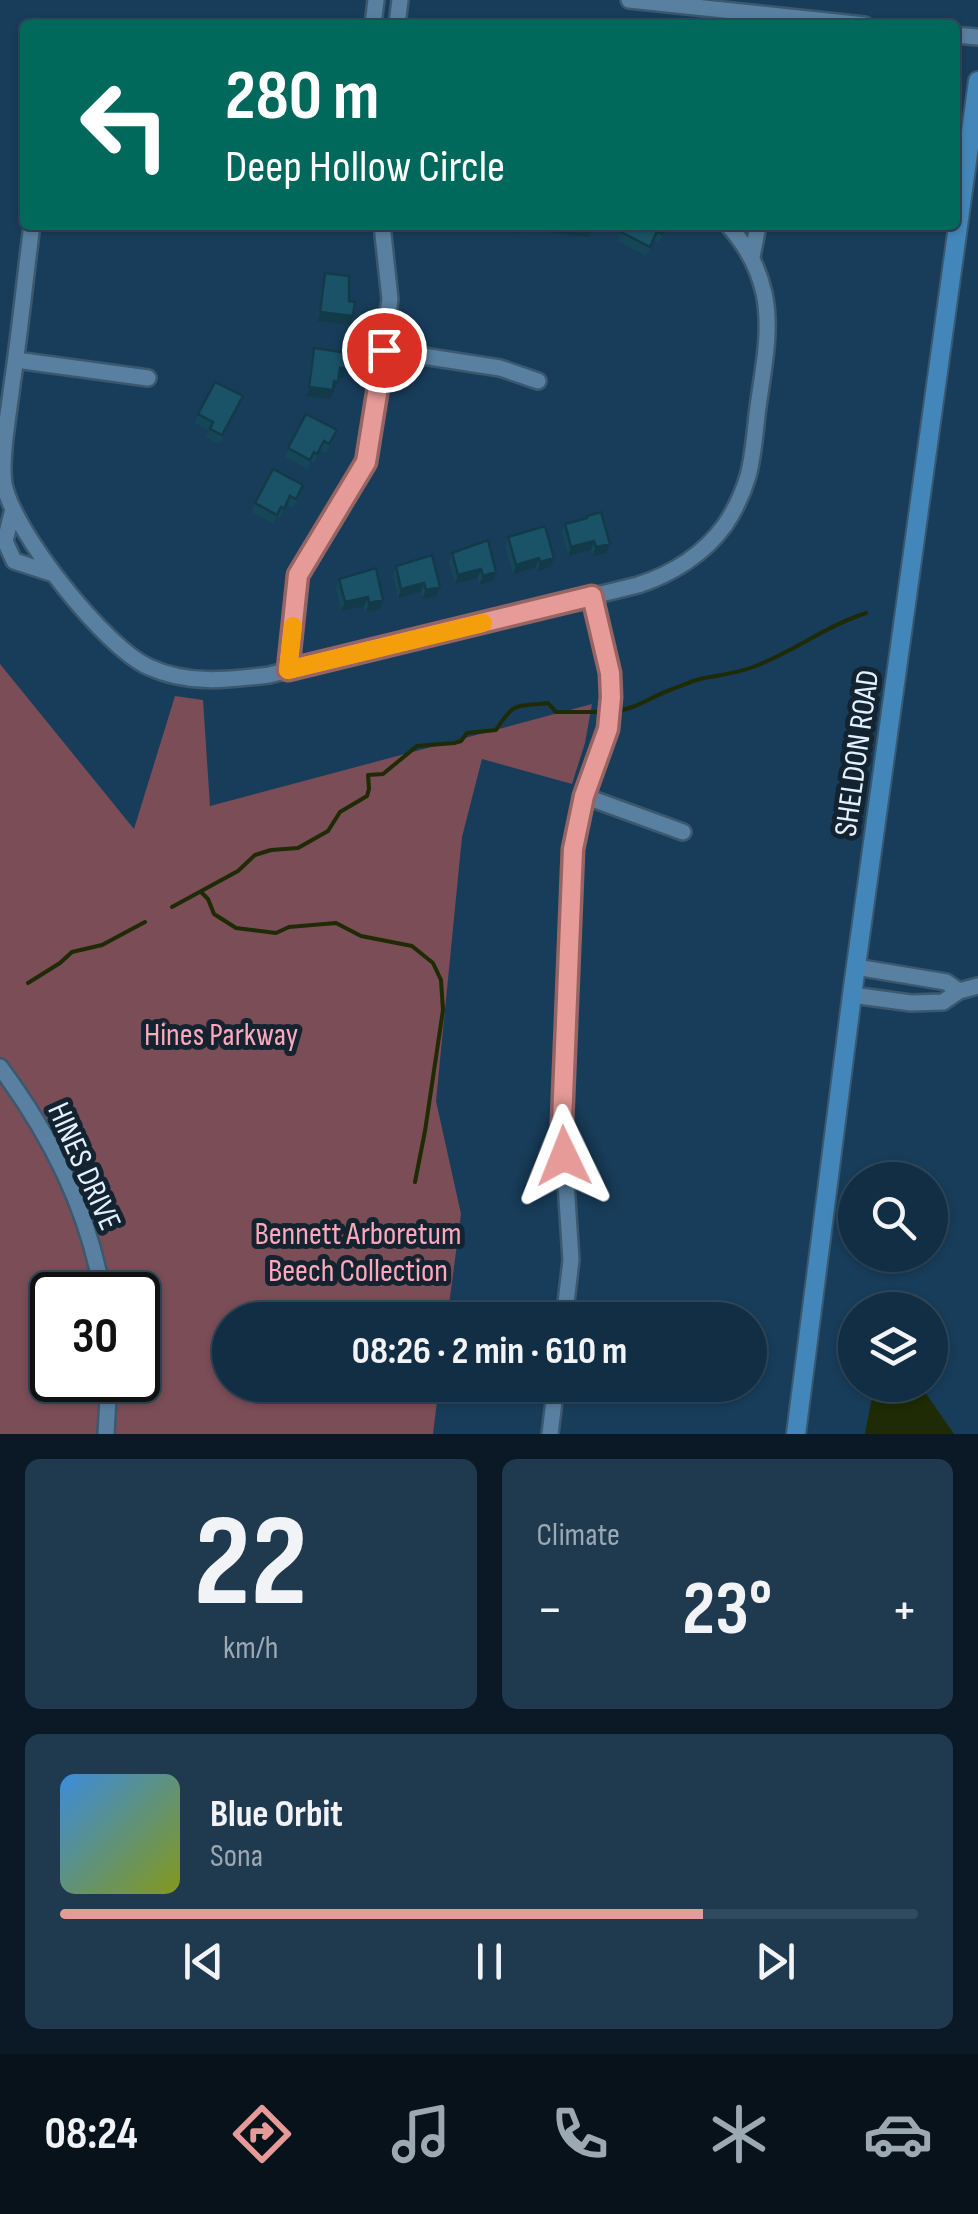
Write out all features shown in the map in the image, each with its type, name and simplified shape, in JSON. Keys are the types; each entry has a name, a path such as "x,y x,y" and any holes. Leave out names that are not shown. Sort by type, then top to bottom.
{"main road":[{"name":"SHELDON ROAD","path":"960,212 978,81"},
{"name":"SHELDON ROAD","path":"796,1434 957,230"}],"street":[{"path":"629,0 819,20"},
{"path":"31,230 6,437 4,482 14,510 38,554 113,644 146,666 182,678 222,681 288,670 650,581 676,569 713,539 736,506 749,474 767,332 764,293 752,257 732,230"},
{"path":"288,670 298,575 366,462 390,298 383,230"},
{"path":"752,257 757,230"},
{"path":"384,350 500,368 538,382"},
{"path":"16,360 148,378"},
{"path":"14,510 5,541 14,561 55,574"},
{"path":"566,1302 571,1260 562,1122 573,849 584,796 608,729 611,697 610,673 592,596"},
{"path":"584,796 683,832"},
{"path":"856,967 946,982 959,990"},
{"path":"852,995 911,1003 943,1002 959,990 978,986"},
{"name":"HINES DRIVE","path":"0,1067 41,1126 74,1191 98,1272"},
{"path":"106,1434 108,1402"},
{"path":"550,1434 554,1402"}],"green space":[{"name":"Hines Parkway","path":"0,664 134,829 175,696 203,700 210,806 592,704 572,784 482,759 462,837 436,1101 461,1214 449,1302 212,1302 212,1402 437,1402 433,1434 0,1434"}],"shaded area":[{"path":"871,1402 932,1402 954,1434 865,1434"}],"building":[{"path":"664,230 662,234 657,231 650,247 621,232"},
{"path":"325,273 349,276 349,301 355,302 353,316 320,312"},
{"path":"314,348 348,353 346,368 340,368 333,390 309,387"},
{"path":"215,382 243,396 222,435 210,429 213,422 198,414"},
{"path":"306,414 337,430 329,444 324,441 310,460 288,448"},
{"path":"273,469 303,485 296,499 290,496 277,515 255,503"},
{"path":"601,512 610,544 596,547 594,541 571,547 565,524"},
{"path":"545,526 554,558 516,565 508,537"},
{"path":"488,540 496,572 483,576 481,569 458,575 452,553"},
{"path":"432,555 440,587 426,590 424,583 401,589 396,566"},
{"path":"376,568 383,600 369,603 368,597 345,602 339,579"}],"waterway":[{"path":"612,711 696,680 753,667 866,613"},
{"path":"172,907 238,871 255,855 298,848 328,831 340,812 367,796 368,775 383,774 417,746 454,743 467,733 496,730 507,714 522,706 548,703 556,712 603,712"},
{"path":"201,892 214,914 236,928 276,933 289,927 336,923 361,936 412,946 433,963 441,980 443,1010 415,1182"},
{"path":"28,983 72,952 102,945 145,922"}],"slow traffic":[{"path":"293,626 288,670 483,623"}],"route":[{"path":"384,350 366,462 298,575 288,670 592,596 610,673 611,697 608,729 584,796 573,849 564,1156"}],"park label":[{"name":"Bennett Arboretum Beech Collection","path":"358,1252"}]}
